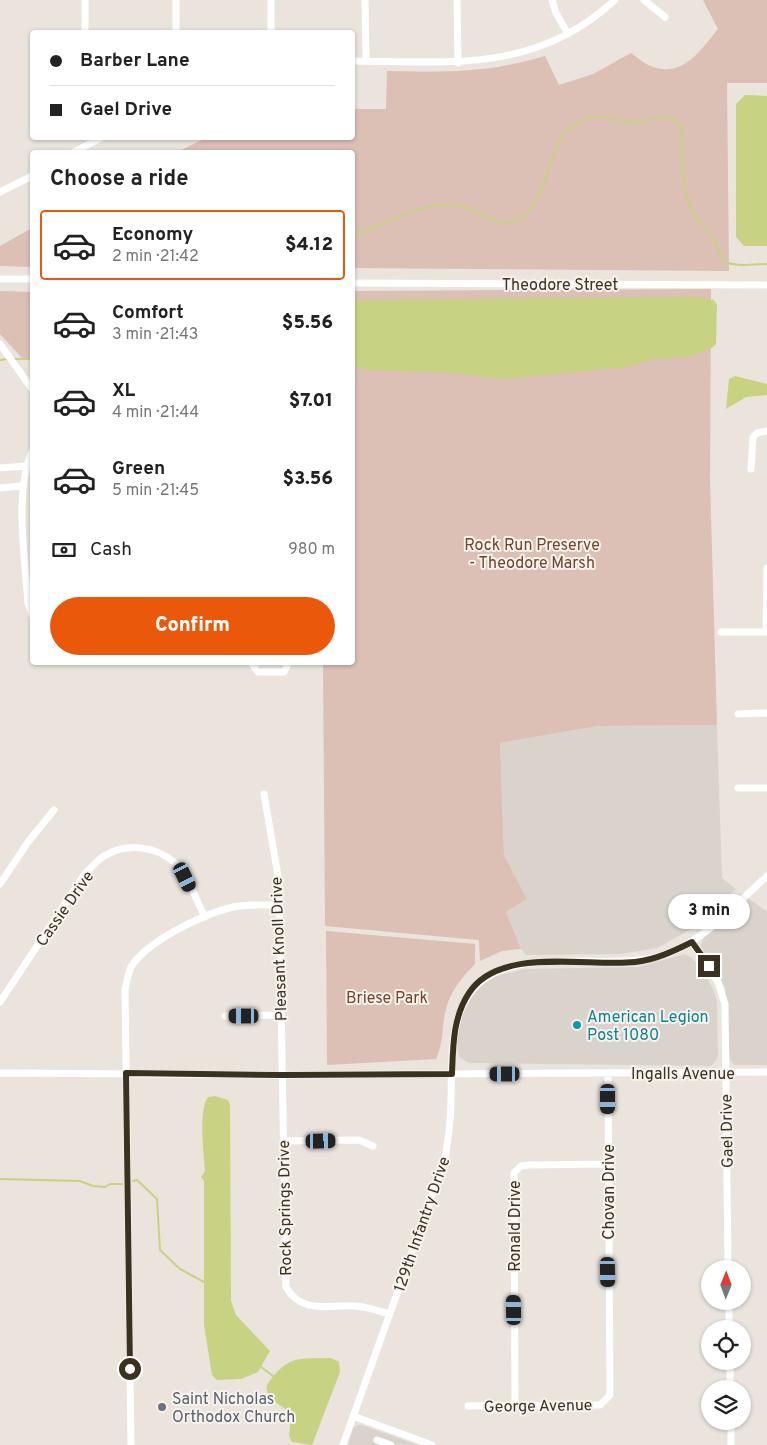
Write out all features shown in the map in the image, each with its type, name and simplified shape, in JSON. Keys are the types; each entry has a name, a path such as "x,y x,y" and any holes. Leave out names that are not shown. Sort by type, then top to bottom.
{"street":[{"path":"85,0 85,30"},
{"path":"176,0 176,30"},
{"path":"271,0 271,30"},
{"path":"365,0 366,61"},
{"path":"457,0 458,63"},
{"path":"552,0 556,13 568,34"},
{"path":"355,61 458,63 490,60 519,54 568,34 615,0"},
{"path":"644,0 665,17"},
{"path":"78,150 98,140"},
{"path":"0,192 30,177"},
{"path":"0,279 30,279"},
{"name":"Theodore Street","path":"355,282 767,285"},
{"path":"0,344 30,386"},
{"path":"751,468 753,437 757,433 767,431"},
{"path":"30,457 22,486 28,604 30,610"},
{"path":"0,468 26,466"},
{"path":"0,488 22,486"},
{"path":"721,632 766,632 767,568"},
{"path":"252,665 258,672 284,672 288,665"},
{"path":"738,714 767,714"},
{"path":"738,788 767,788"},
{"name":"Pleasant Knoll Drive","path":"264,794 279,882 282,1075"},
{"path":"0,884 28,842 54,810"},
{"name":"Cassie Drive","path":"0,1002 84,875 102,857 121,848 138,847 151,849 175,864 185,877 205,917"},
{"name":"129th Infantry Drive","path":"344,1445 445,1159 450,1122 454,1032 460,1011 469,992 485,977 504,967 523,963 636,962 668,954 692,942 767,876"},
{"path":"131,1445 125,989 130,968 144,951 162,939 205,917 231,908 279,905"},
{"name":"Gael Drive","path":"692,942 718,982 725,1004 728,1260"},
{"path":"225,1016 280,1015"},
{"name":"Ingalls Avenue","path":"0,1073 282,1075 767,1072"},
{"name":"Chovan Drive","path":"606,1400 610,1395 607,1164 608,1073"},
{"name":"Rock Springs Drive","path":"282,1075 284,1275 286,1287 290,1294 304,1305 355,1306 390,1314"},
{"path":"282,1141 359,1140 373,1146"},
{"name":"Ronald Drive","path":"515,1405 514,1173 521,1166 528,1165 607,1164"},
{"name":"George Avenue","path":"468,1406 600,1405 606,1400"},
{"path":"353,1416 432,1445"},
{"path":"730,1430 731,1445"},
{"path":"377,1440 391,1445"}],"shaded area":[{"path":"745,95 767,96 767,246 744,246 736,237 736,104"},
{"path":"693,297 714,300 717,305 716,344 712,348 688,357 653,359 627,367 506,379 448,373 369,370 355,367 355,300"},
{"path":"735,376 767,384 767,395 746,397 726,409 729,379"},
{"path":"717,725 722,878 736,889 691,929 657,948 621,954 526,955 521,949 506,912 527,899 504,855 500,743 598,726"},
{"path":"748,898 767,912 767,1065 735,1065 730,1060 725,987 701,946 704,937"},
{"path":"685,954 692,958 702,969 714,991 717,1002 718,1055 711,1066 469,1063 459,1057 457,1040 462,1015 473,995 482,984 499,975 525,969 638,967"},
{"path":"215,1096 228,1100 230,1105 231,1301 236,1315 270,1351 258,1372 241,1379 217,1380 212,1375 204,1325 204,1181 201,1177 205,1171 202,1122 208,1097"},
{"path":"305,1358 331,1358 339,1362 340,1372 312,1445 292,1442 289,1436 291,1416 269,1395 268,1384 279,1370 291,1361"},
{"path":"357,1425 362,1425 418,1445 348,1445 353,1428"}],"green space":[{"path":"703,0 767,0 767,83 727,83 729,271 355,268 355,150 181,150 202,140 355,140 355,109 386,109 387,71 466,70 504,66 545,56 559,85 593,74 631,53 648,65 662,69 672,69 681,66 698,53 718,29"},
{"path":"30,229 30,267 0,266 0,246"},
{"name":"Rock Run Preserve - Theodore Marsh","path":"711,289 710,480 717,725 598,726 500,743 504,855 527,899 506,912 521,949 502,951 480,961 479,940 325,926 323,665 355,665 355,291"},
{"path":"0,291 30,292 30,359 22,358 0,334"},
{"name":"Briese Park","path":"326,931 475,944 475,964 456,986 449,999 436,1059 327,1065"}],"waterway":[{"path":"355,235 416,210 443,205 465,207 502,222 518,220 529,211 538,198 556,149 564,134 576,123 592,117 606,117 629,122 668,117 678,123 681,128 683,142 682,166 686,194 690,205 697,218 712,235 721,256 725,261 733,264 767,264"},
{"path":"0,360 8,359"},
{"path":"15,359 30,359"},
{"path":"0,1179 80,1181 93,1186 105,1187 110,1184 122,1184"},
{"path":"133,1181 137,1180 157,1199 160,1250 180,1269 204,1282"},
{"path":"261,1367 273,1376"}],"place":[{"name":"American Legion Post 1080","path":"577,1025"},
{"name":"Saint Nicholas Orthodox Church","path":"162,1407"}],"route":[{"path":"130,1369 126,1073 282,1075 452,1074 454,1032 460,1011 469,992 485,977 504,967 523,963 636,962 668,954 692,942 709,966"}]}
